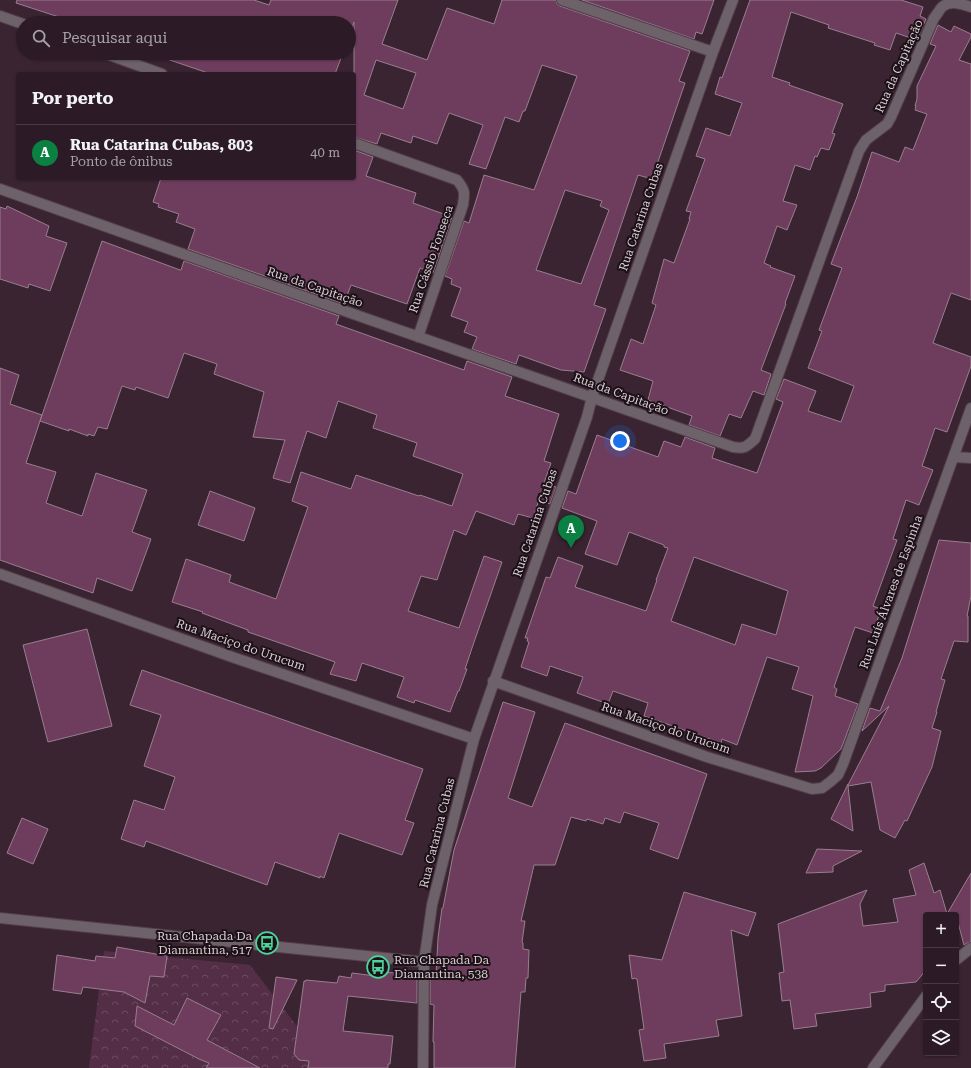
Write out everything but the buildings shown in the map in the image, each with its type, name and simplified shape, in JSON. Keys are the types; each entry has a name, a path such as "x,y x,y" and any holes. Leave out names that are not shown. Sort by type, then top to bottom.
{"street":[{"path":"562,0 713,52"},
{"name":"Rua Catarina Cubas","path":"423,1068 424,962 432,905 474,739 493,681 587,417 592,397 713,52 733,0"},
{"name":"Rua da Capitação","path":"0,189 733,447 742,448 747,447 755,439 859,151 866,140 887,124 934,18 942,7 955,3 971,7"},
{"path":"0,16 16,22"},
{"path":"123,60 156,72"},
{"name":"Rua Cássio Fonseca","path":"356,144 457,180 465,194 463,205 418,337"},
{"name":"Rua Luís Álvares de Espinha","path":"830,782 838,775 843,764 971,408"},
{"path":"954,457 971,458"},
{"name":"Rua Maciço do Urucum","path":"0,574 235,658 474,739"},
{"name":"Rua Maciço do Urucum","path":"493,681 707,757 812,789 822,788 830,782"},
{"path":"0,918 424,962"},
{"path":"959,958 971,948"},
{"path":"873,1068 923,1000"}],"green space":[{"path":"104,951 250,965 329,1068 89,1068"}],"place":[{"name":"Rua Catarina Cubas, 803","path":"571,548"},
{"name":"Rua Chapada Da Diamantina, 517","path":"267,943"},
{"name":"Rua Chapada Da Diamantina, 538","path":"378,967"}]}
